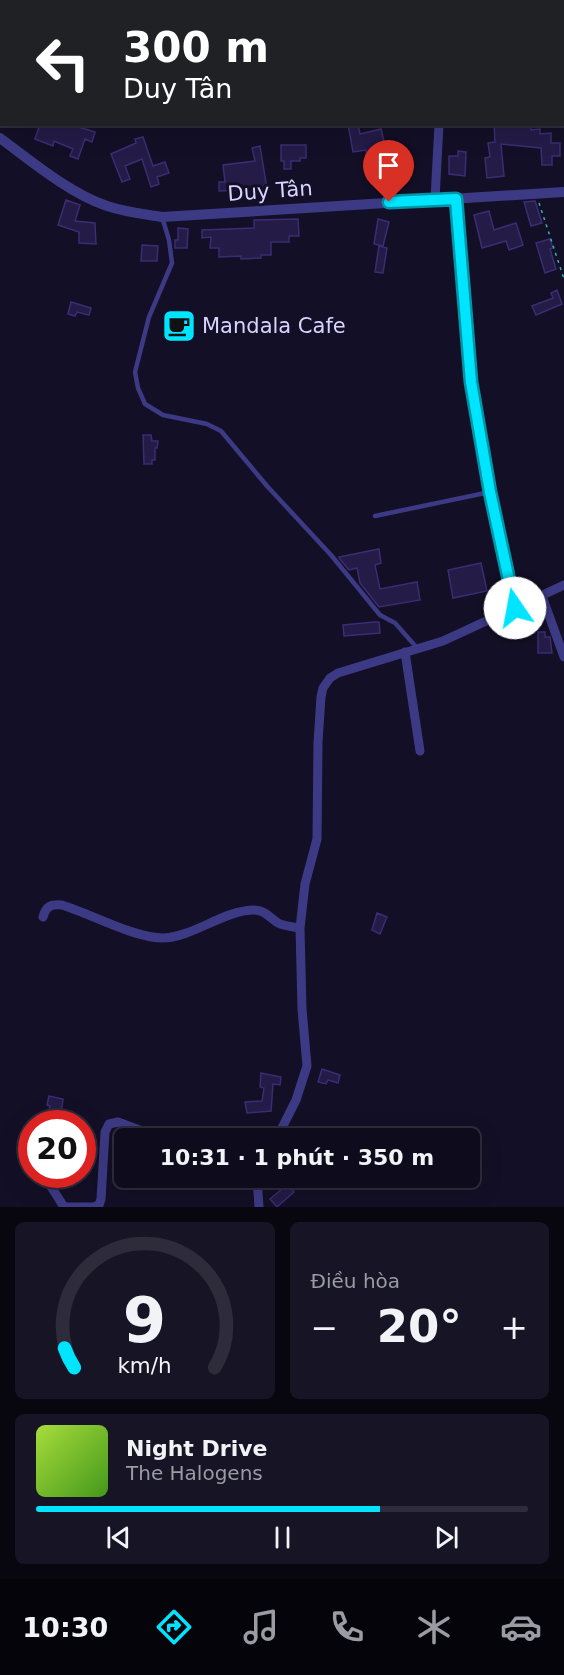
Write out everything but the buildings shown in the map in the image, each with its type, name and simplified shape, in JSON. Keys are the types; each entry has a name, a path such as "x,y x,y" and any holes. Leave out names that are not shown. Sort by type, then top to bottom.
{"street":[{"path":"435,199 439,126"},
{"name":"Duy Tân","path":"0,138 80,194 132,213 162,217 564,192"},
{"path":"282,1128 296,1100 307,1066 302,1008 300,928 305,884 317,839 318,742 323,688 330,678 338,673 443,641 564,585"},
{"path":"542,596 564,657"},
{"path":"405,652 420,751"},
{"path":"43,917 45,909 50,905 62,905 131,930 164,938 255,910 264,912 279,924 300,928"},
{"path":"52,1188 64,1207 99,1205 105,1132 110,1124 118,1122 134,1128"},
{"path":"258,1188 259,1207"}],"lane":[{"path":"456,199 471,382 490,492 515,608"},
{"path":"162,217 169,240 172,263 149,317 135,372 138,388 145,404 163,415 207,424 221,431 267,486 331,555 380,615 395,623 418,649"},
{"path":"375,516 490,492"}],"path":[{"path":"536,193 564,279"}],"place":[{"name":"Mandala Cafe","path":"179,326"}],"route":[{"path":"389,202 456,199 471,382 490,492 515,608"}]}
